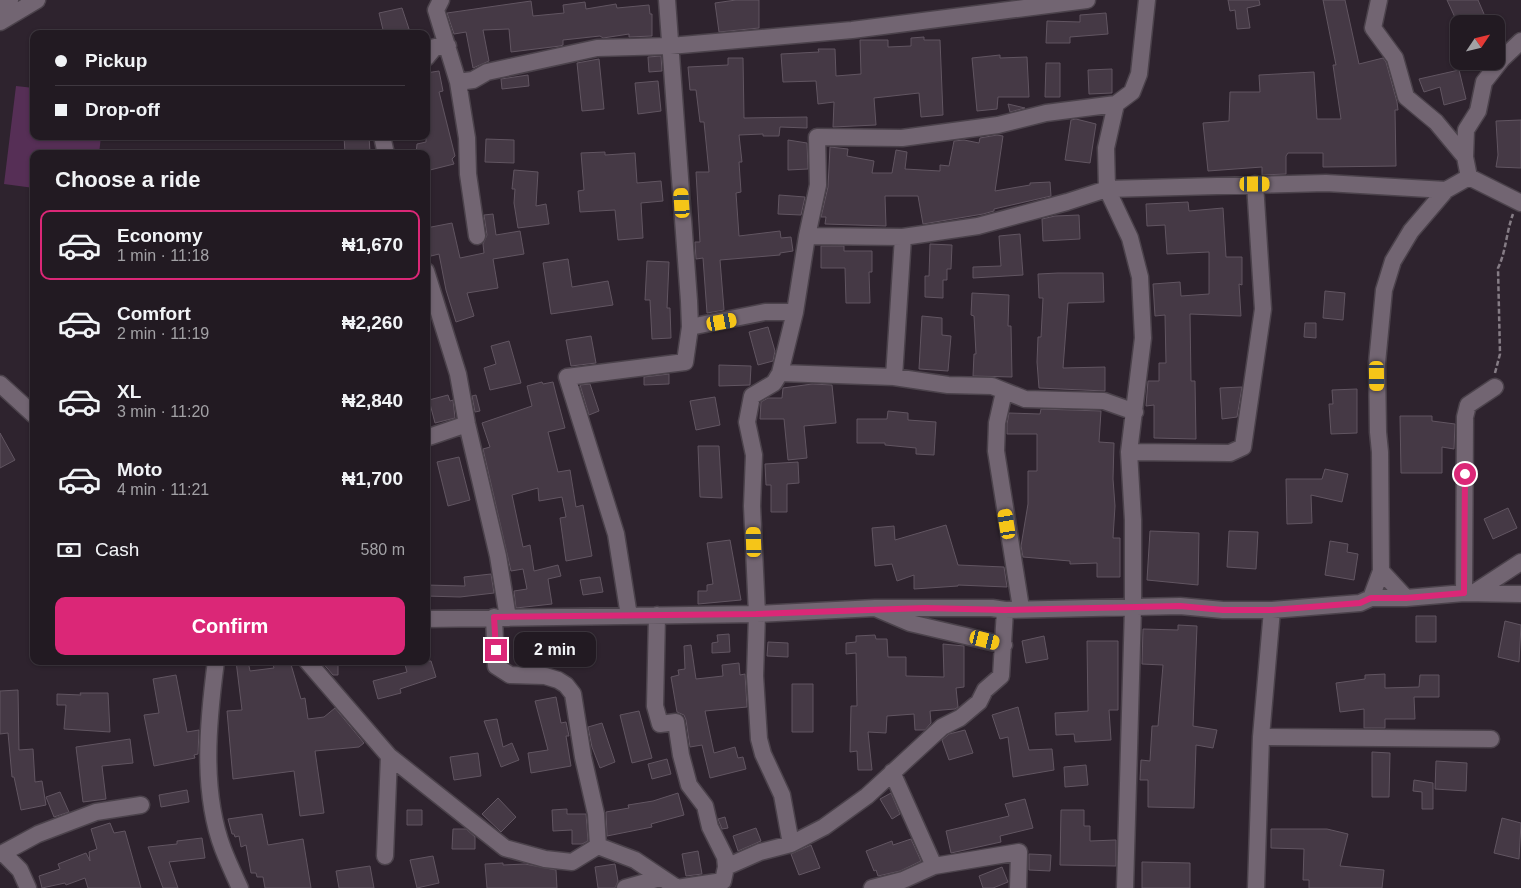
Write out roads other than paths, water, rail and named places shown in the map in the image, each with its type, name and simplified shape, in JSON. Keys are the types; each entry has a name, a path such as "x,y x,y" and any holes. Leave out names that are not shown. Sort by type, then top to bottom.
{"street":[{"path":"0,7 10,0"},
{"path":"0,22 37,0"},
{"path":"441,0 436,10 458,82 467,138 468,174 477,236"},
{"path":"629,616 616,534 567,377 685,362 690,327 668,0"},
{"path":"458,82 473,80 487,72 597,48 670,46 852,30 1087,0"},
{"path":"791,844 782,796 763,754 759,740 754,676 756,614 752,506 754,455 747,422 752,396 774,383 780,373 795,312 806,236 818,185 817,137 902,138 998,125 1046,112 1116,104 1132,92 1139,74 1147,0"},
{"path":"1379,0 1373,28 1395,58 1406,97 1436,122 1465,157"},
{"path":"1469,177 1465,157 1466,130 1478,111 1484,82 1502,58 1521,41"},
{"path":"430,53 435,47 448,46"},
{"path":"1116,104 1106,148 1106,189 1130,238 1140,277 1143,338 1129,452 1133,520 1133,608 1127,762 1125,888"},
{"path":"1371,598 1381,571 1380,452 1376,362 1384,290 1393,261 1412,231 1446,190 1469,177"},
{"path":"1469,177 1519,202"},
{"path":"806,236 903,237 978,226 1067,202 1106,189 1255,184 1336,184 1446,190"},
{"path":"1129,452 1230,453 1243,447 1264,309 1255,184"},
{"path":"894,377 903,237"},
{"path":"430,284 458,374 467,424 498,556 501,618 496,666 510,675 545,676 558,680 566,685 573,694 575,715 596,814 598,846"},
{"path":"690,327 765,312 795,312"},
{"path":"780,373 894,377 927,383 992,386 1025,399 1104,401 1135,412"},
{"path":"0,384 30,411"},
{"path":"1470,593 1465,417 1468,405 1495,387"},
{"path":"598,846 635,860 677,888 726,879 760,852 791,844 824,828 849,810 942,727 960,718 980,702 985,690 1001,676 1004,645 1013,609 996,451 997,423 1004,392"},
{"path":"430,437 467,424"},
{"path":"1470,593 1521,562"},
{"path":"1381,571 1406,598"},
{"path":"430,619 756,614 874,608 1013,609 1180,606 1223,610 1272,610 1360,603 1371,598 1406,598 1470,593 1521,594"},
{"path":"874,608 910,623 1004,645"},
{"path":"1256,888 1262,737 1272,610"},
{"path":"657,615 655,706 660,724 676,722 681,756 689,785 705,806 710,827 725,857 726,879"},
{"path":"215,665 210,703 210,778 214,813 222,848 240,888"},
{"path":"311,665 366,726 390,756 505,848 545,859 572,862 598,846"},
{"path":"1262,737 1491,739"},
{"path":"385,856 390,756"},
{"path":"892,772 934,866"},
{"path":"28,888 20,870 1,854 38,834 96,812 141,805"},
{"path":"872,888 903,880 934,866 1018,852 1018,888"},
{"path":"625,888 660,878"}]}
